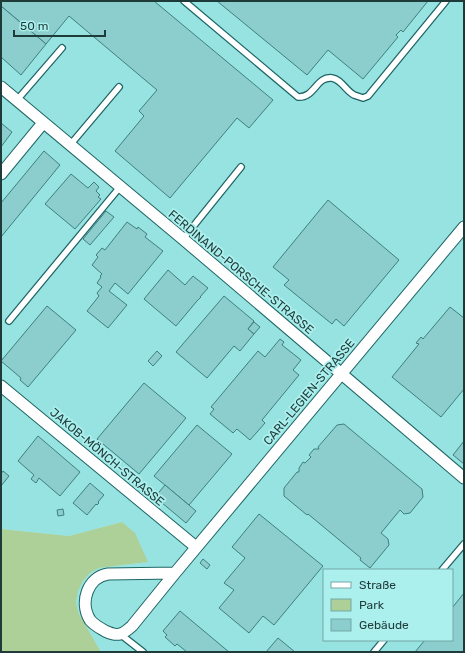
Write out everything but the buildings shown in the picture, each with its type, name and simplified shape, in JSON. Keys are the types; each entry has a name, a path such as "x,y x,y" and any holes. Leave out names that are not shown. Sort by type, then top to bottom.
{"street":[{"name":"FERDINAND-PORSCHE-STRASSE","path":"1,87 183,239 464,478"},
{"path":"1,174 43,123"},
{"name":"CARL-LEGIEN-STRASSE","path":"120,634 132,626 464,227"},
{"name":"JAKOB-MÖNCH-STRASSE","path":"1,386 196,548"},
{"path":"120,634 117,635 110,633 95,625 90,620 85,601 88,588 96,578 108,574 175,573"}],"lane":[{"path":"184,1 298,97 304,97 309,94 321,81 326,78 332,78 337,80 354,95 363,98 368,96 446,1"},
{"path":"17,100 62,48"},
{"path":"70,146 119,87"},
{"path":"183,239 241,167"},
{"path":"9,321 120,187"},
{"path":"443,569 464,544"},
{"path":"120,634 143,652"},
{"path":"374,652 383,641"}],"shaded area":[{"path":"1,1 464,1 464,652 101,652 79,614 76,603 77,591 90,573 99,568 148,562 122,522 69,536 1,529"}],"green space":[{"path":"122,522 135,533 148,562 99,568 90,573 83,581 78,591 76,603 79,614 101,652 1,652 1,529 69,536"}]}
